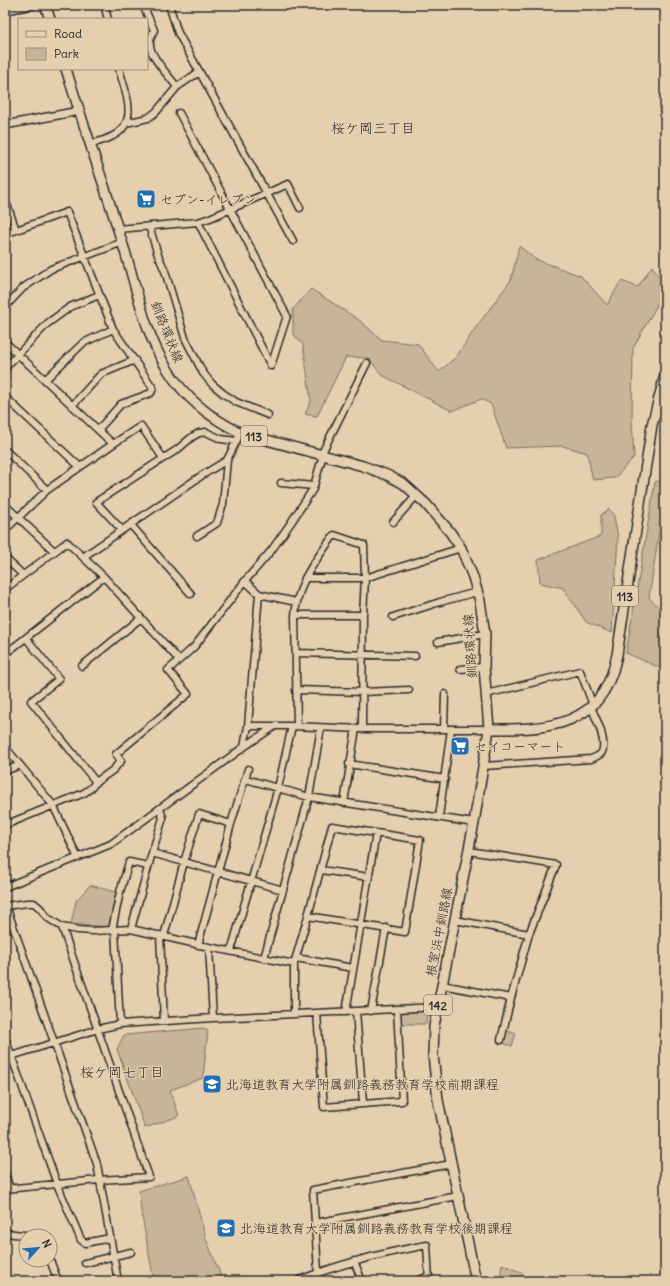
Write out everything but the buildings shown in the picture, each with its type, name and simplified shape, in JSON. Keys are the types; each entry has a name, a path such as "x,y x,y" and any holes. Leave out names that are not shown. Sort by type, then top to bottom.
{"main road":[{"path":"45,5 50,18"},
{"name":"釧路環状線","path":"66,70 118,229 148,328 167,370 178,385 202,408 227,426 241,433 363,466 387,475 404,484 432,510 461,548 473,577 477,592 485,634 484,667 489,729"},
{"name":"113","path":"489,729 552,726 566,722 592,706 601,696 611,676 617,655 650,432 665,374"},
{"name":"根室浜中釧路線","path":"476,1281 438,1100 433,1055 434,1026 437,1007 469,851 489,729"}],"street":[{"path":"5,11 34,5"},
{"path":"104,5 108,18"},
{"path":"144,5 154,30 149,46 153,56 177,87"},
{"path":"168,5 178,33 294,242"},
{"path":"90,144 115,136 122,130 126,123 129,115 129,105 120,70"},
{"path":"126,123 148,118 156,112 177,87 199,72"},
{"path":"5,125 79,111"},
{"path":"179,113 287,316 271,366 198,222"},
{"path":"118,229 198,222 288,184 300,208"},
{"path":"5,200 16,230"},
{"path":"5,234 67,212 113,329 153,388 151,393 121,404 98,430"},
{"path":"149,226 158,255 165,271 185,338 203,373 212,384 236,402 268,415"},
{"path":"5,307 24,288 51,270 122,242"},
{"path":"5,368 48,323 70,307 99,295"},
{"path":"45,380 83,343 113,329"},
{"path":"5,342 113,444"},
{"path":"72,406 101,374 135,360"},
{"path":"5,825 84,793 91,788 96,782 113,770 121,761 116,754 188,694 168,670 194,646 245,581 271,551 290,524 314,486 322,455 367,363"},
{"path":"5,397 80,467"},
{"path":"5,530 47,490 141,426 163,458"},
{"path":"122,530 96,502 178,449 199,433 206,432 236,442"},
{"path":"197,536 217,523 223,504 227,460 241,433"},
{"path":"5,450 47,490"},
{"path":"83,557 227,460"},
{"path":"281,483 314,486"},
{"path":"393,522 417,495"},
{"path":"5,505 54,551"},
{"path":"131,525 191,594"},
{"path":"232,951 295,726 296,602 308,570 334,535 364,545 365,578 363,615 363,692 359,729 349,764 344,802"},
{"path":"5,588 67,542 104,577 179,660"},
{"path":"305,578 365,578 461,548"},
{"path":"5,558 22,575"},
{"path":"5,654 104,577"},
{"path":"245,581 259,594 296,602"},
{"path":"393,617 477,592"},
{"path":"244,747 248,726 259,594"},
{"path":"295,615 363,615"},
{"path":"82,666 141,618"},
{"path":"438,642 485,634"},
{"path":"26,638 59,679 31,701 96,782"},
{"path":"296,653 415,656"},
{"path":"460,669 484,667"},
{"path":"483,766 591,759 597,757 602,752 603,742 599,725 580,671 486,694"},
{"path":"296,690 363,692 409,690"},
{"path":"439,817 445,779 447,729 445,694"},
{"path":"248,726 295,726 359,729 489,729"},
{"path":"5,887 111,844 275,726"},
{"path":"264,958 310,798 321,728"},
{"path":"5,747 53,805 78,858"},
{"path":"349,764 445,779"},
{"path":"5,772 20,765"},
{"path":"198,945 231,824 248,769"},
{"path":"246,779 310,798 474,823"},
{"path":"131,929 148,866 164,818 160,809"},
{"path":"164,1021 162,936 199,814 231,824"},
{"path":"294,1014 295,961 332,826 420,840 405,932 308,916"},
{"path":"346,1012 376,833"},
{"path":"469,851 556,865 530,934 511,998 501,1040"},
{"path":"152,853 283,890"},
{"path":"120,1024 113,930 120,892 129,862 148,866"},
{"path":"321,870 369,877"},
{"path":"118,1281 97,1164 5,906 34,903 48,918 62,927 78,930 93,931 131,929 198,945 264,958 353,968"},
{"path":"455,920 530,934"},
{"path":"5,1174 7,1189 99,1180 149,1177 62,927"},
{"path":"371,1011 386,928"},
{"path":"209,947 213,1018"},
{"path":"442,985 511,998"},
{"path":"8,1057 98,1029 120,1024 318,1012 371,1011 437,1007"},
{"path":"318,1012 324,1107 402,1101 397,1009"},
{"path":"356,1011 363,1103"},
{"path":"5,1038 8,1057 57,1184 81,1240 86,1243 110,1238"},
{"path":"318,1272 313,1190 451,1164"},
{"path":"315,1223 458,1196"},
{"path":"5,1233 18,1234"},
{"path":"297,1281 318,1272 382,1253 426,1245 429,1279 416,1281"},
{"path":"86,1263 131,1252"},
{"path":"354,1261 362,1281"},
{"path":"53,1268 58,1281"}],"green space":[{"path":"519,246 535,259 581,276 607,305 621,281 638,287 652,266 665,285 665,291 633,348 632,421 634,457 615,478 593,480 587,453 563,446 506,448 491,404 481,399 452,411 382,375 368,358 346,357 317,416 305,414 311,401 303,345 293,334 293,309 311,289 359,320 382,340 418,344 439,372 457,356 511,280"},
{"path":"665,479 665,501 649,598 665,613 665,670 626,653 655,482"},
{"path":"609,509 614,516 618,538 612,633 586,622 563,588 540,583 538,560 601,536 601,515"},
{"path":"90,885 116,892 109,927 71,924 76,901"},
{"path":"404,1011 425,1011 427,1015 426,1024 401,1024 400,1016"},
{"path":"204,1028 208,1031 203,1078 170,1090 179,1116 145,1128 117,1049 124,1035"},
{"path":"505,1031 516,1033 512,1046 502,1043"},
{"path":"189,1176 206,1239 223,1281 154,1281 141,1211 139,1191"},
{"path":"502,1264 520,1272 529,1281 500,1281"}],"place":[{"name":"セブン-イレブン","path":"146,199"},
{"name":"セイコーマート","path":"460,746"},
{"name":"北海道教育大学附属釧路義務教育学校前期課程","path":"212,1084"},
{"name":"北海道教育大学附属釧路義務教育学校後期課程","path":"226,1228"}],"district":[{"name":"桜ケ岡三丁目","path":"373,128"},
{"name":"桜ケ岡七丁目","path":"122,1072"}]}
